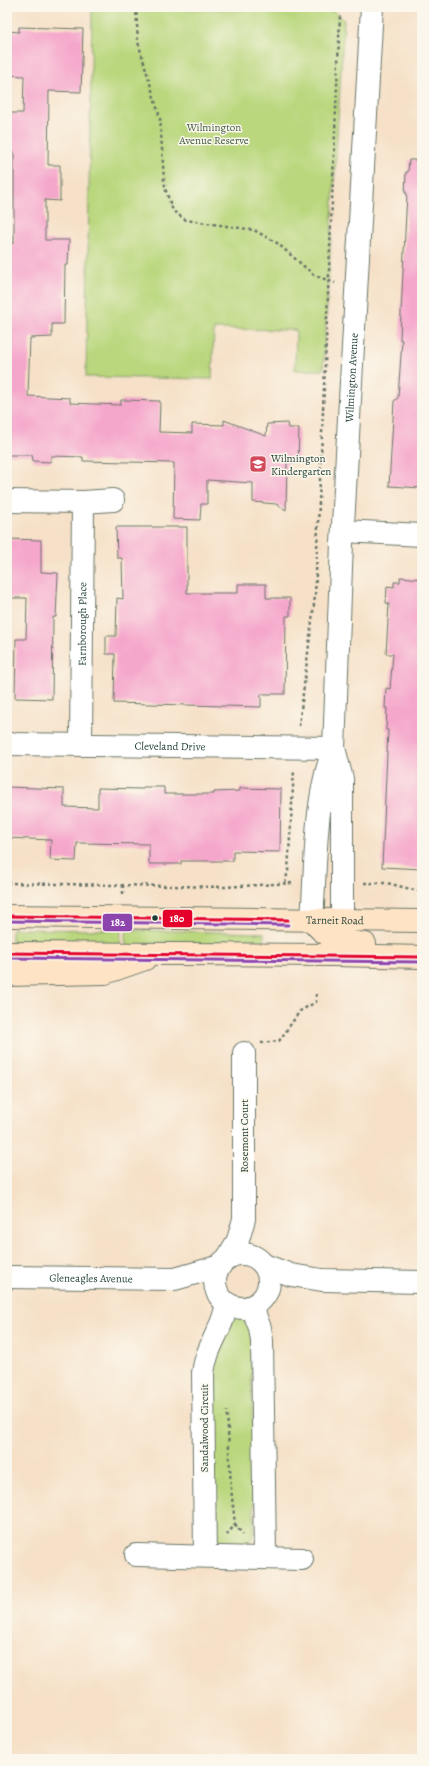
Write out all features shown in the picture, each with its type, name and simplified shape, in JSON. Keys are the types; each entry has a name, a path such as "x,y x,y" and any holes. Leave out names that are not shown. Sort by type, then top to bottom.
{"main road":[{"name":"Tarneit Road","path":"7,916 312,920"},
{"path":"312,920 318,929 326,935 340,930"},
{"name":"Tarneit Road","path":"340,930 422,921"},
{"path":"340,930 363,944 422,948"},
{"path":"314,956 323,952 340,930"},
{"path":"7,953 422,957"},
{"path":"7,975 105,973 157,954"}],"street":[{"name":"Wilmington Avenue","path":"340,930 342,882 342,779 334,748 343,530 372,7"},
{"path":"7,501 83,502 113,500"},
{"name":"Farnborough Place","path":"80,745 83,502"},
{"path":"343,530 422,535"},
{"name":"Cleveland Drive","path":"7,744 334,748"},
{"name":"Wilmington Avenue","path":"312,920 319,821 328,764 334,748"},
{"path":"319,821 342,820"},
{"name":"Rosemont Court","path":"224,1262 238,1240 244,1219 244,1053"},
{"name":"Rosemont Court","path":"244,1219 261,1262"},
{"path":"322,1280 258,1302 235,1308 224,1301 217,1290 215,1282 216,1273 224,1262 234,1255 243,1254 251,1256 291,1275 322,1280 422,1282"},
{"name":"Gleneagles Avenue","path":"175,1279 224,1262"},
{"path":"261,1262 269,1281 268,1289 258,1302 262,1340 265,1557"},
{"name":"Gleneagles Avenue","path":"7,1277 175,1279 200,1287 224,1301"},
{"name":"Sandalwood Circuit","path":"205,1556 204,1368 208,1351 220,1326 224,1301"},
{"path":"136,1556 265,1557 302,1559"}],"path":[{"path":"136,7 138,42 160,118 164,180 173,211 186,220 254,230 277,243 314,275 356,289"},
{"path":"298,732 315,596 340,16"},
{"path":"286,883 294,770"},
{"path":"7,883 224,887 315,881"},
{"path":"342,882 387,883 422,892"},
{"path":"244,1053 257,1043 279,1041 300,1011 316,1002 316,992"}],"green space":[{"name":"Wilmington Avenue Reserve","path":"92,8 335,11 344,20 323,370 295,370 296,330 214,329 212,379 86,377"},
{"path":"12,929 121,930 120,948 12,947"},
{"path":"127,930 264,933 264,948 127,947 125,939"},
{"path":"251,1315 254,1531 252,1538 245,1545 240,1548 230,1548 220,1544 214,1536 211,1367 234,1316"}],"building":[{"path":"19,27 83,29 81,92 49,91 48,165 60,165 60,201 45,200 45,240 69,240 68,265 65,265 64,324 52,324 52,337 30,338 28,396 70,398 70,403 121,405 121,400 160,401 159,432 192,433 192,424 224,425 224,420 266,436 267,424 287,423 288,428 299,428 298,463 287,462 286,510 276,504 253,502 253,483 207,480 207,504 201,504 200,520 173,519 174,463 83,461 83,457 51,456 51,462 33,461 32,455 7,455 9,243 14,243 14,152 7,152 7,113 23,113 24,76 7,75 7,31 19,32"},
{"path":"409,160 422,160 422,488 389,486 394,401 398,398 402,340 400,340 407,193 405,193 406,172 408,172"},
{"path":"116,527 187,527 187,593 238,593 238,584 266,584 266,598 290,598 290,616 286,616 285,694 261,694 261,707 114,703 115,654 106,654 106,636 116,636 117,598 123,599 122,558 117,558"},
{"path":"7,539 41,540 41,572 58,573 56,617 53,617 52,699 15,698 16,639 26,639 27,598 7,598"},
{"path":"400,577 422,579 422,869 382,867 388,730 386,730 386,688 390,689 393,654 386,654 389,604 386,603 387,586 394,587 394,582 400,582"},
{"path":"7,787 64,789 64,807 98,808 98,788 143,789 143,787 164,787 164,794 214,794 214,792 240,791 240,788 281,789 280,852 233,851 233,861 181,861 181,864 149,864 149,844 77,843 76,861 50,860 51,840 7,838"}],"transit line":[{"name":"180","path":"7,916 288,920"},
{"name":"182","path":"7,921 288,925"},
{"name":"180","path":"7,953 422,957"},
{"name":"182","path":"7,958 422,962"}],"place":[{"name":"Wilmington Kindergarten","path":"258,464"}]}
